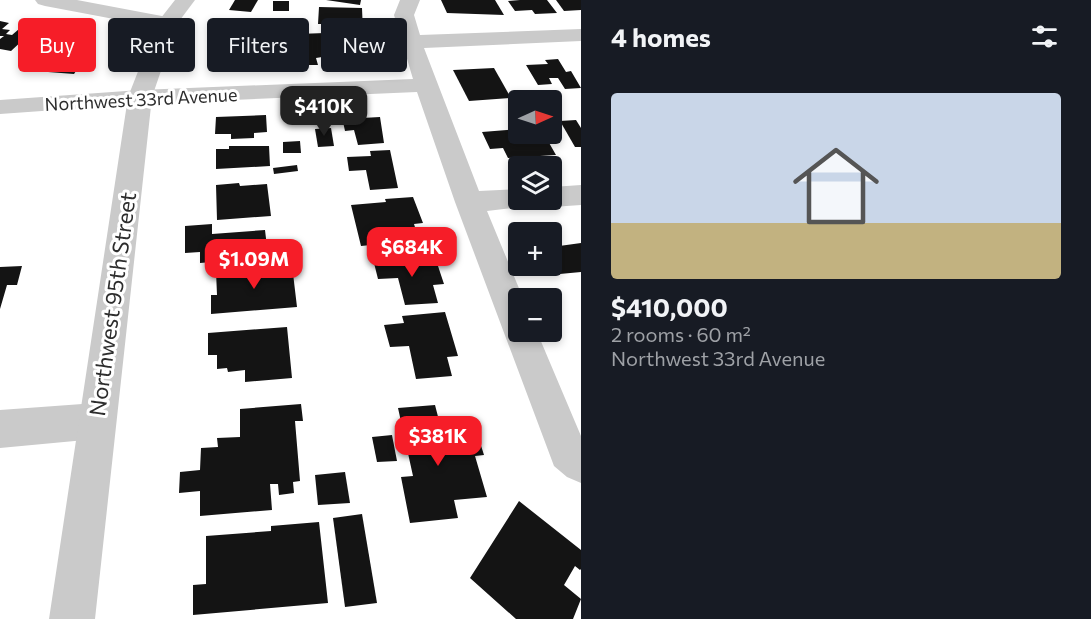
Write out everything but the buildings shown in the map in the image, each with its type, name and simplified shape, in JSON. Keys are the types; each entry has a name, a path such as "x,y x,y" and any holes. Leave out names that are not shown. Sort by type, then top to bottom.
{"street":[{"path":"45,0 176,11"},
{"path":"410,0 404,15 411,42 469,202 508,300"},
{"name":"Northwest 95th Street","path":"72,619 140,97 176,11"},
{"path":"411,42 581,35"},
{"name":"Northwest 33rd Avenue","path":"0,107 140,97 426,85"},
{"path":"562,196 581,195"},
{"path":"469,202 508,200"},
{"path":"525,342 575,458"},
{"path":"0,429 96,421"}]}
